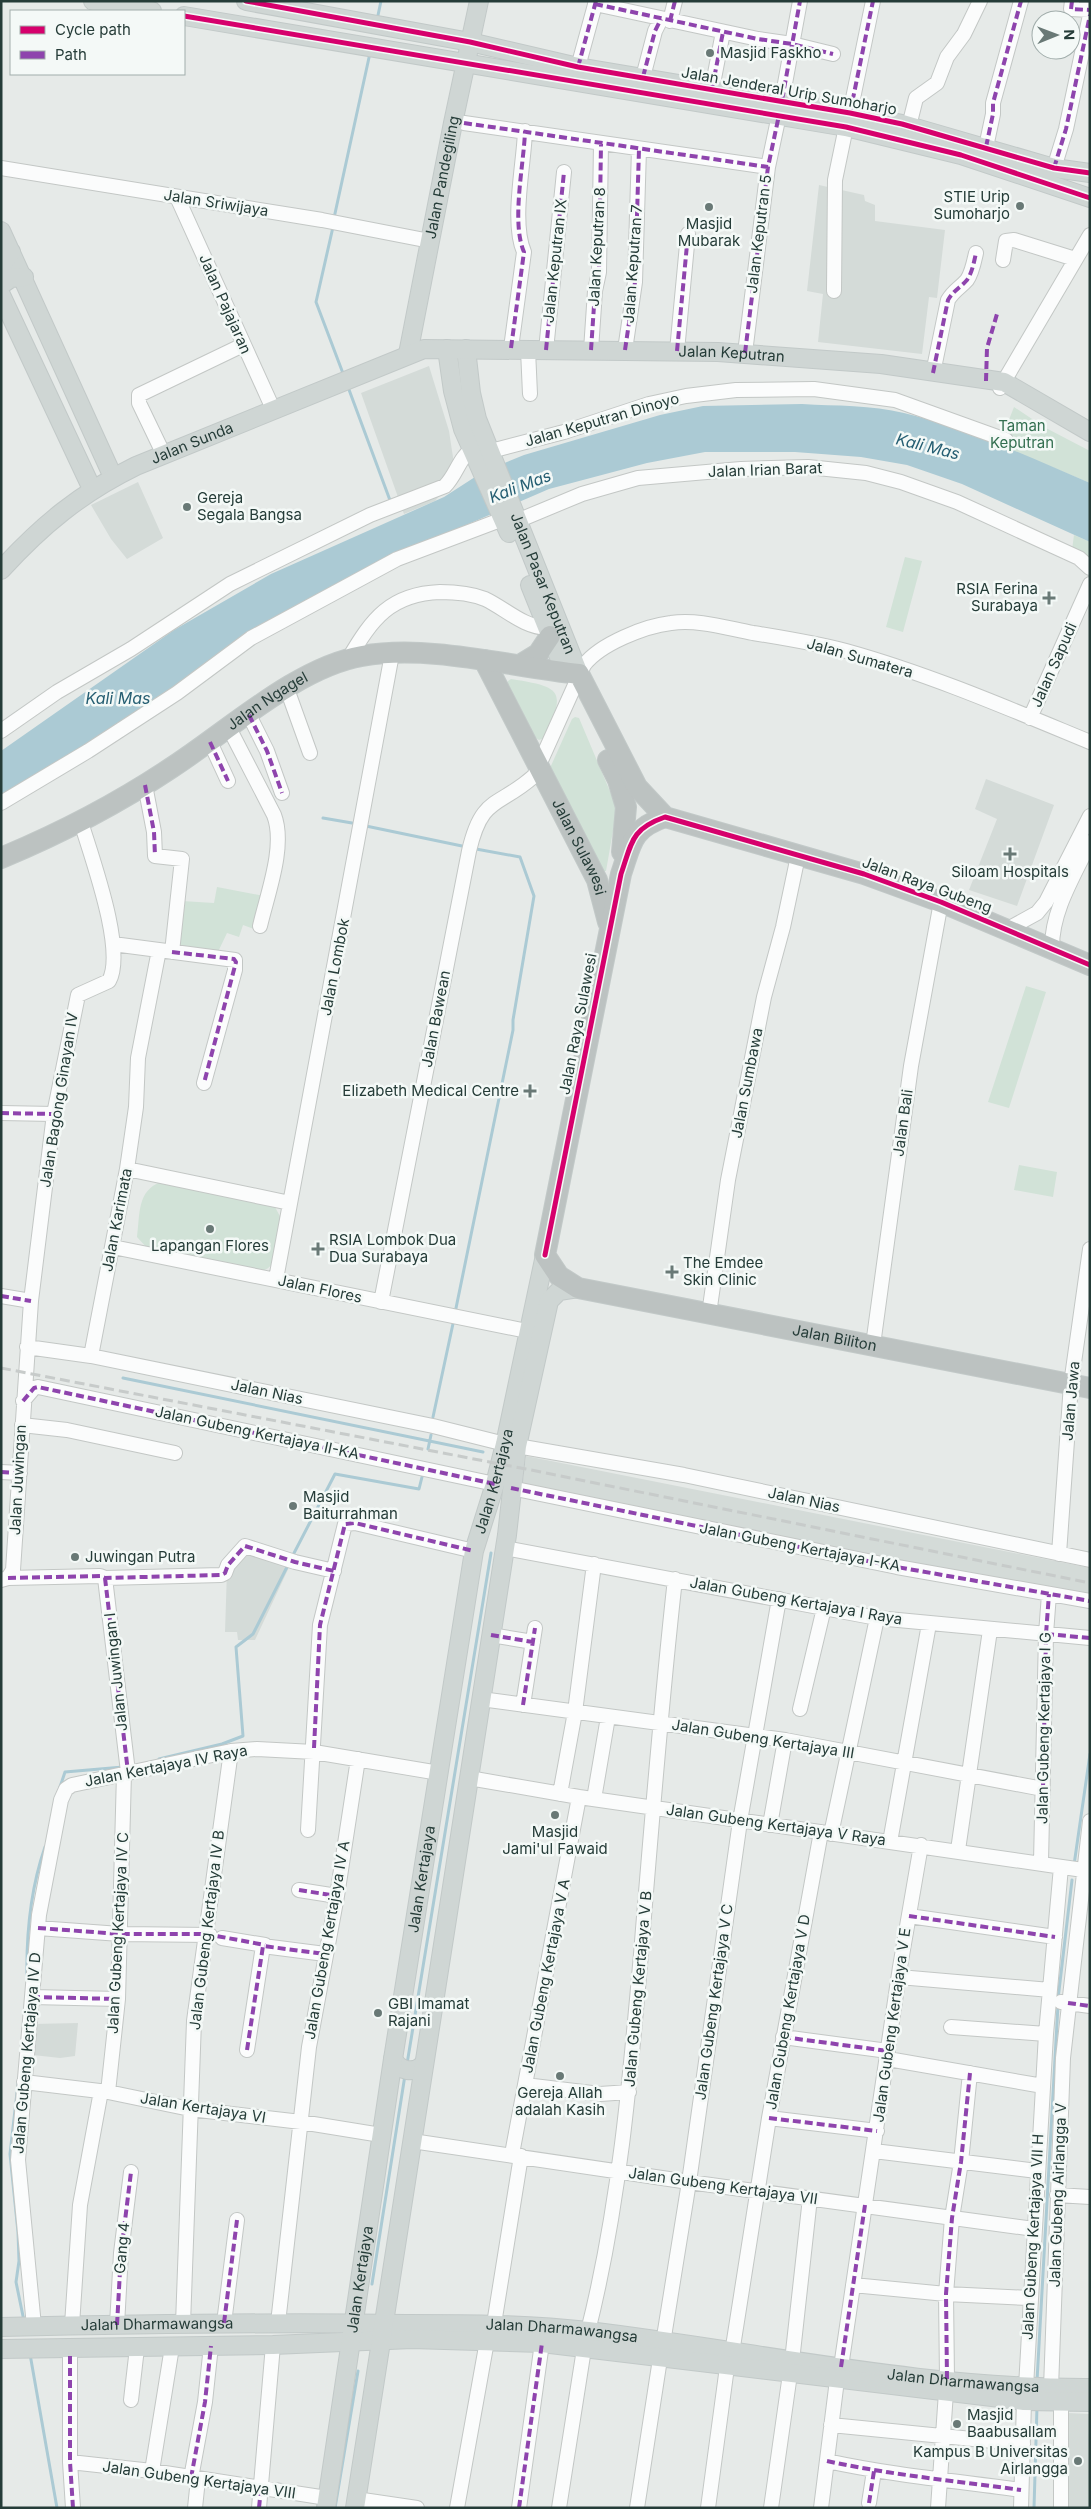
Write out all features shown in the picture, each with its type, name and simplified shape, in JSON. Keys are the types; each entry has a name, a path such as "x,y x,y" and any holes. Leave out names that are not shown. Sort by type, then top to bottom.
{"highway":[{"path":"520,665 538,654 549,632"},
{"name":"Jalan Ngagel","path":"1,858 81,822 145,785 287,689 327,666 349,658 392,654 433,655 520,665 573,678"},
{"name":"Jalan Sulawesi","path":"484,660 540,765 597,880 610,931"},
{"name":"Jalan Pasar Keputran","path":"573,678 637,787 666,817"},
{"name":"Jalan Pasar Keputran","path":"573,678 623,794 626,821 621,874"},
{"name":"Jalan Raya Gubeng","path":"666,817 864,874 941,902 1052,947 1090,965"},
{"name":"Jalan Raya Sulawesi","path":"545,1254 621,874 636,834 648,823 666,817"},
{"path":"545,1254 559,1276 578,1288"},
{"name":"Jalan Biliton","path":"578,1288 1080,1386"}],"main road":[{"path":"93,1 147,10"},
{"name":"Jalan Jenderal Urip Sumoharjo","path":"246,1 277,4 476,44 578,67 712,90 780,108"},
{"name":"Jalan Pandegiling","path":"476,44 479,1"},
{"name":"Jalan Pandegiling","path":"416,352 430,241 471,63 490,1"},
{"name":"Jalan Jenderal Urip Sumoharjo","path":"185,16 471,63 780,108 848,120 909,126 1054,168 1090,173"},
{"name":"Jalan Pandegiling","path":"416,352 424,322 464,123 471,63"},
{"name":"Jalan Jenderal Urip Sumoharjo","path":"848,120 1090,198"},
{"path":"1,231 6,259 24,277 113,477"},
{"path":"1,285 11,278 24,277"},
{"path":"1,295 92,489"},
{"name":"Jalan Keputran","path":"416,352 447,349 519,349 745,353 881,364 1000,384"},
{"name":"Jalan Pasar Keputran","path":"447,349 457,409 485,458 570,651 573,678"},
{"name":"Jalan Pasar Keputran","path":"466,349 473,405 485,458"},
{"name":"Jalan Sunda","path":"1,570 49,521 92,489 113,477 416,352"},
{"path":"1000,384 1090,432"},
{"path":"1000,384 1090,443"},
{"name":"Jalan Pasar Keputran","path":"509,516 549,632 573,678"},
{"name":"Jalan Kertajaya","path":"356,2503 412,2141 421,2066 506,1542 503,1486 511,1445 527,1331 545,1254"},
{"name":"Jalan Kertajaya","path":"511,1445 549,1300 559,1291 578,1288"},
{"name":"Jalan Kertajaya","path":"327,2503 382,2135 396,2063 471,1550 503,1486"},
{"path":"480,1531 487,1527 496,1526 506,1542"},
{"path":"396,2063 408,2070 421,2066"},
{"name":"Jalan Dharmawangsa","path":"1,2327 354,2321 494,2324 586,2340 791,2368 947,2386 1051,2395 1090,2402"},
{"name":"Jalan Dharmawangsa","path":"1,2349 273,2345 412,2339 542,2344 586,2340"},
{"name":"Jalan Dharmawangsa","path":"1051,2395 1090,2388"}],"street":[{"path":"643,77 655,31 665,20 675,1"},
{"name":"Jalan Keputran 5","path":"745,353 768,167 800,1"},
{"path":"834,291 835,180 873,1"},
{"path":"909,126 916,98 938,83 947,57 964,34 980,1"},
{"path":"986,147 993,114 993,103 1021,1"},
{"path":"1072,1 1071,9 1090,10"},
{"path":"578,67 595,3 665,20 792,44 833,54"},
{"path":"1054,168 1066,129 1090,15"},
{"path":"712,90 723,32"},
{"path":"464,123 768,167"},
{"path":"525,131 519,203 519,238 524,252 519,349 530,394"},
{"name":"Jalan Keputran 8","path":"591,350 599,264 601,144"},
{"name":"Jalan Keputran 7","path":"625,350 635,282 640,149"},
{"name":"Jalan Sriwijaya","path":"1,168 346,224 430,241"},
{"name":"Jalan Keputran IX","path":"546,350 564,172"},
{"name":"Jalan Pajajaran","path":"177,196 274,410"},
{"path":"677,351 680,300 688,234"},
{"path":"1000,384 1090,234"},
{"path":"1004,260 1006,241 1014,240 1075,260"},
{"path":"933,373 948,300 954,290 966,281 976,253"},
{"path":"164,455 138,403 139,395 243,345"},
{"name":"Jalan Keputran Dinoyo","path":"485,458 648,404 686,396 736,390 814,389 896,400 1006,440"},
{"path":"1,731 57,692 131,649 230,584 370,515 398,506 445,486 452,479 461,459 485,458"},
{"name":"Jalan Irian Barat","path":"1,803 88,751 177,693 251,638 397,559 509,516 638,478 741,469 808,467 836,469 900,482 957,502 1079,558 1090,568"},
{"name":"Jalan Sapudi","path":"1030,718 1090,584"},
{"path":"349,658 376,617 396,603 417,594 453,592 471,595 495,604 529,625 549,632"},
{"name":"Jalan Sumatera","path":"573,678 596,653 654,626 686,622 704,624 844,650 940,682 1090,742"},
{"name":"Jalan Sumatera","path":"570,651 596,653"},
{"name":"Jalan Lombok","path":"276,1279 392,654"},
{"path":"540,765 573,678"},
{"path":"287,689 310,753"},
{"path":"249,714 267,751 282,792"},
{"path":"229,728 274,815 278,830 276,854 260,926"},
{"path":"210,742 228,781"},
{"name":"Jalan Bawean","path":"381,1302 471,844 477,823 486,809 522,787 534,776 540,765"},
{"name":"Jalan Karimata","path":"92,1356 127,1169 136,1107 136,1084 143,1026 165,951 182,860 155,856 154,832 145,785"},
{"path":"1052,947 1054,922 1090,816"},
{"name":"Jalan Bagong Ginayan IV","path":"25,1373 31,1301 54,1114 76,999 82,992 109,980 113,964 113,944 105,905 81,822"},
{"path":"1008,929 1037,913 1090,842"},
{"name":"Jalan Sumbawa","path":"709,1314 728,1180 766,988 783,927 798,856"},
{"name":"Jalan Bali","path":"873,1345 911,1066 941,902"},
{"path":"113,944 224,957 234,959 236,962 204,1083"},
{"path":"1,1113 54,1114"},
{"path":"127,1169 290,1203"},
{"name":"Jalan Flores","path":"113,1247 527,1331"},
{"name":"Jalan Jawa","path":"1059,1554 1080,1386 1090,1249"},
{"path":"1,1296 31,1301"},
{"name":"Jalan Nias","path":"27,1347 92,1356 433,1426 511,1445 684,1475 1090,1560"},
{"name":"Jalan Juwingan","path":"5,1579 13,1570 25,1373"},
{"name":"Jalan Gubeng Kertajaya II-KA","path":"23,1401 34,1388 38,1387 503,1486"},
{"path":"22,1425 67,1430 175,1453"},
{"path":"1,1472 20,1473"},
{"name":"Jalan Gubeng Kertajaya I-KA","path":"503,1486 897,1566 1090,1600"},
{"path":"308,1830 320,1625 343,1529 349,1522 471,1550"},
{"name":"Jalan Gubeng Kertajaya I Raya","path":"506,1542 594,1564 877,1618 1090,1638"},
{"path":"5,1579 221,1575 225,1573 241,1549 248,1547 295,1562 334,1570"},
{"path":"560,1794 574,1712 594,1564"},
{"name":"Jalan Juwingan I","path":"102,1577 126,1773"},
{"name":"Jalan Gubeng Kertajaya V B","path":"559,2508 586,2340 619,2172 629,2092 659,1722 675,1579"},
{"name":"Jalan Gubeng Kertajaya I G","path":"1042,1862 1046,1634 1049,1594"},
{"name":"Jalan Gubeng Kertajaya V C","path":"637,2508 689,2182 740,1821 779,1599"},
{"path":"800,1710 824,1608"},
{"name":"Jalan Gubeng Kertajaya V D","path":"708,2508 730,2360 783,2038 826,1833 848,1752 877,1618"},
{"path":"890,1842 929,1624"},
{"path":"958,1850 990,1630"},
{"path":"492,1635 534,1635 523,1705"},
{"name":"Jalan Gubeng Kertajaya III","path":"481,1699 785,1740 1043,1789"},
{"path":"594,1799 608,1717"},
{"path":"770,1824 785,1740"},
{"name":"Jalan Kertajaya IV Raya","path":"72,1785 231,1751 257,1749 314,1750 439,1773"},
{"name":"Jalan Gubeng Kertajaya IV B","path":"183,2324 194,2021 213,1936 231,1751"},
{"name":"Jalan Gubeng Kertajaya IV A","path":"278,2322 309,2046 337,1896 358,1759"},
{"name":"Jalan Gubeng Kertajaya IV C","path":"72,2325 80,2205 105,2092 118,1999 126,1773"},
{"name":"Jalan Gubeng Kertajaya V Raya","path":"469,1778 579,1797 1042,1862 1061,1867 1086,1870"},
{"name":"Jalan Gubeng Kertajaya IV D","path":"28,2326 18,2160 24,2082 38,1928 61,1800 66,1789 72,1785"},
{"name":"Jalan Gubeng Kertajaya V A","path":"494,2324 525,2084 579,1797"},
{"path":"1057,2000 1086,1870 1090,1821"},
{"name":"Jalan Gubeng Kertajaya V E","path":"821,2508 831,2425 826,2372 853,2285 899,1977 921,1845"},
{"path":"1057,2000 1055,1937 1061,1867"},
{"path":"299,1890 337,1896"},
{"path":"909,1916 1055,1937"},
{"path":"38,1928 120,1934 213,1936 325,1954"},
{"path":"248,2050 260,1952 265,1945"},
{"path":"899,1977 1090,2006"},
{"path":"32,1997 118,1999"},
{"name":"Jalan Gubeng Kertajaya VII H","path":"1021,2508 1042,2086 1046,2034 1057,2000"},
{"name":"Jalan Gubeng Airlangga V","path":"1057,2000 1063,2058 1051,2395 1060,2508"},
{"path":"951,2028 1046,2034"},
{"path":"783,2038 888,2055 1042,2086"},
{"path":"938,2508 947,2386 946,2294 952,2218 961,2162 970,2073"},
{"name":"Jalan Kertajaya VI","path":"24,2082 105,2092 190,2109 301,2122 382,2135"},
{"path":"525,2084 600,2094 629,2092"},
{"path":"769,2118 877,2131"},
{"name":"Jalan Gubeng Kertajaya VII","path":"412,2141 517,2155 757,2192 1034,2228"},
{"path":"874,2151 1037,2171"},
{"name":"Gang 4","path":"117,2325 121,2253 131,2172"},
{"path":"1057,2195 1090,2196"},
{"path":"771,2508 791,2368 810,2198"},
{"path":"224,2323 237,2220"},
{"path":"853,2285 946,2294 1030,2298"},
{"path":"457,2508 486,2341"},
{"path":"520,2508 542,2344"},
{"path":"259,2508 273,2345"},
{"path":"195,2508 195,2478 211,2346"},
{"path":"152,2471 172,2347"},
{"path":"70,2348 70,2462 73,2508"},
{"path":"131,2400 137,2348"},
{"path":"831,2425 1023,2444"},
{"name":"Jalan Gubeng Kertajaya VIII","path":"70,2462 152,2471 261,2488 327,2503"},
{"path":"827,2462 874,2471 940,2478 1021,2490"},
{"path":"870,2503 874,2471"},
{"path":"356,2503 413,2507"}],"shaded area":[{"path":"819,185 864,195 865,201 875,205 875,221 945,230 937,298 929,297 922,354 818,342 823,294 807,291"},
{"path":"429,366 449,431 456,477 435,501 404,514 361,393"},
{"path":"138,482 163,538 127,559 111,539 91,505"},
{"name":"Siloam Hospitals","path":"986,779 1054,805 1017,906 969,890 997,819 975,809"},
{"path":"526,1456 1090,1568 1090,1599 522,1487"},
{"path":"247,1548 291,1563 255,1640 238,1640 237,1632 225,1632 227,1570 242,1560"},
{"path":"78,2023 75,2056 60,2058 33,2055 33,2024"},
{"name":"Kampus B Universitas Airlangga","path":"1067,2413 1090,2414 1090,2508 1066,2508"}],"green space":[{"name":"Taman Keputran","path":"1014,407 1044,427 1090,451 1090,483 999,445"},
{"path":"1074,535 1090,542 1090,562 1072,550"},
{"path":"905,557 922,561 903,632 886,627"},
{"path":"511,679 541,685 550,689 555,694 557,701 555,710 544,738 539,740 533,736 507,686 508,681"},
{"path":"575,717 579,718 617,808 606,871 601,871 550,768 572,719"},
{"path":"217,887 264,896 257,930 243,925 239,937 227,933 216,956 175,949 182,901 214,903"},
{"path":"1026,986 1046,992 1009,1108 988,1102"},
{"path":"1019,1165 1057,1172 1053,1197 1014,1190"},
{"name":"Lapangan Flores","path":"161,1182 275,1207 283,1222 278,1251 272,1264 261,1271 148,1249 137,1237 141,1204 148,1191"}],"water":[{"name":"Kali Mas","path":"802,404 879,408 904,413 952,427 999,444 1090,483 1090,542 962,484 907,465 861,457 795,452 705,452 647,463 549,489 356,573 256,627 127,720 1,799 1,751 174,630 271,574 444,497 475,477 524,455 660,415 703,406"}],"waterway":[{"path":"377,20 381,1"},
{"path":"334,218 370,53"},
{"path":"333,227 316,302 344,376"},
{"path":"348,387 391,503"},
{"path":"323,818 352,823"},
{"path":"366,826 462,846"},
{"path":"455,1313 513,1030 513,1020 534,896 520,857 476,849"},
{"path":"433,1417 454,1319"},
{"path":"123,1378 483,1452"},
{"path":"428,1449 431,1435"},
{"path":"292,1557 335,1474 419,1489 422,1477"},
{"path":"407,2064 491,1553"},
{"path":"159,1759 222,1744 243,1736 236,1647 253,1634 288,1565"},
{"path":"1074,1865 1090,1754"},
{"path":"60,1787 65,1772 123,1767"},
{"path":"27,1981 27,1947 32,1896 45,1847"},
{"path":"1058,1999 1072,1880"},
{"path":"1037,2381 1058,2005"},
{"path":"372,2284 405,2075"},
{"path":"18,2084 10,2154 18,2232 19,2261 16,2282 24,2321"},
{"path":"30,2354 57,2508"},
{"path":"335,2508 358,2371"},
{"path":"1034,2508 1037,2407"}],"railway":[{"path":"1,1368 526,1469 1090,1583"}],"marked path":[{"path":"578,67 596,1"},
{"path":"670,21 675,1"},
{"path":"782,100 800,1"},
{"path":"850,113 873,1"},
{"path":"986,147 993,114 993,103 1021,1"},
{"path":"1072,1 1071,9 1090,10"},
{"path":"595,4 833,54"},
{"path":"1054,168 1066,129 1090,15"},
{"path":"643,77 655,31 661,19"},
{"path":"712,89 723,32"},
{"path":"745,353 768,167 779,115"},
{"path":"464,123 768,167"},
{"path":"511,348 524,252 520,240 518,209 525,131"},
{"path":"591,350 595,291 599,272 601,144"},
{"path":"625,350 635,282 639,149"},
{"path":"546,350 564,172"},
{"path":"677,351 688,234"},
{"path":"933,373 948,300 969,277 976,253"},
{"path":"986,381 987,348 997,314"},
{"path":"249,715 267,751 282,793"},
{"path":"210,742 228,781"},
{"path":"145,785 154,832 155,856"},
{"path":"172,952 234,959 236,962 204,1083"},
{"path":"1,1113 54,1114"},
{"path":"1,1296 31,1301"},
{"path":"23,1401 34,1388 38,1387 495,1484"},
{"path":"1,1472 20,1473"},
{"path":"511,1488 897,1567 1090,1601"},
{"path":"314,1748 320,1625 345,1524 355,1523 474,1551"},
{"path":"8,1578 221,1575 225,1573 228,1565 245,1546 295,1562 334,1571"},
{"path":"105,1578 128,1772"},
{"path":"1043,1789 1046,1634 1049,1594"},
{"path":"523,1705 535,1628"},
{"path":"1046,1634 1090,1638"},
{"path":"491,1635 533,1642"},
{"path":"299,1890 337,1896"},
{"path":"909,1916 1055,1937"},
{"path":"38,1928 120,1934 206,1934 265,1945"},
{"path":"247,2050 263,1946 325,1954"},
{"path":"32,1997 118,1999"},
{"path":"1068,2003 1090,2006"},
{"path":"783,2037 888,2051"},
{"path":"947,2379 946,2294 952,2218 961,2162 970,2073"},
{"path":"769,2118 877,2131"},
{"path":"117,2325 121,2253 131,2172"},
{"path":"841,2367 865,2205"},
{"path":"224,2323 237,2220"},
{"path":"519,2508 542,2343"},
{"path":"191,2478 205,2402 211,2346"},
{"path":"70,2356 70,2462 73,2508"},
{"path":"827,2461 899,2474 1021,2490"},
{"path":"869,2503 874,2471"},
{"path":"259,2508 261,2488"}],"cycle path":[{"path":"246,1 470,42 578,67 850,113 902,124 1054,168 1090,173"},
{"path":"185,16 846,127 961,155 1090,198"},
{"path":"545,1255 621,874 634,838 645,826 665,817 864,874 941,902 1090,965"}],"place":[{"name":"Masjid Faskho","path":"710,53"},
{"name":"STIE Urip Sumoharjo","path":"1020,206"},
{"name":"Masjid Mubarak","path":"709,207"},
{"name":"Gereja Segala Bangsa","path":"187,507"},
{"name":"RSIA Ferina Surabaya","path":"1049,598"},
{"name":"Siloam Hospitals","path":"1010,854"},
{"name":"Elizabeth Medical Centre","path":"530,1091"},
{"name":"Lapangan Flores","path":"210,1229"},
{"name":"RSIA Lombok Dua Dua Surabaya","path":"318,1249"},
{"name":"The Emdee Skin Clinic","path":"672,1272"},
{"name":"Masjid Baiturrahman","path":"293,1506"},
{"name":"Juwingan Putra","path":"75,1557"},
{"name":"Masjid Jami'ul Fawaid","path":"555,1815"},
{"name":"GBI Imamat Rajani","path":"378,2013"},
{"name":"Gereja Allah adalah Kasih","path":"560,2076"},
{"name":"Masjid Baabusallam","path":"957,2424"},
{"name":"Kampus B Universitas Airlangga","path":"1078,2461"}]}
